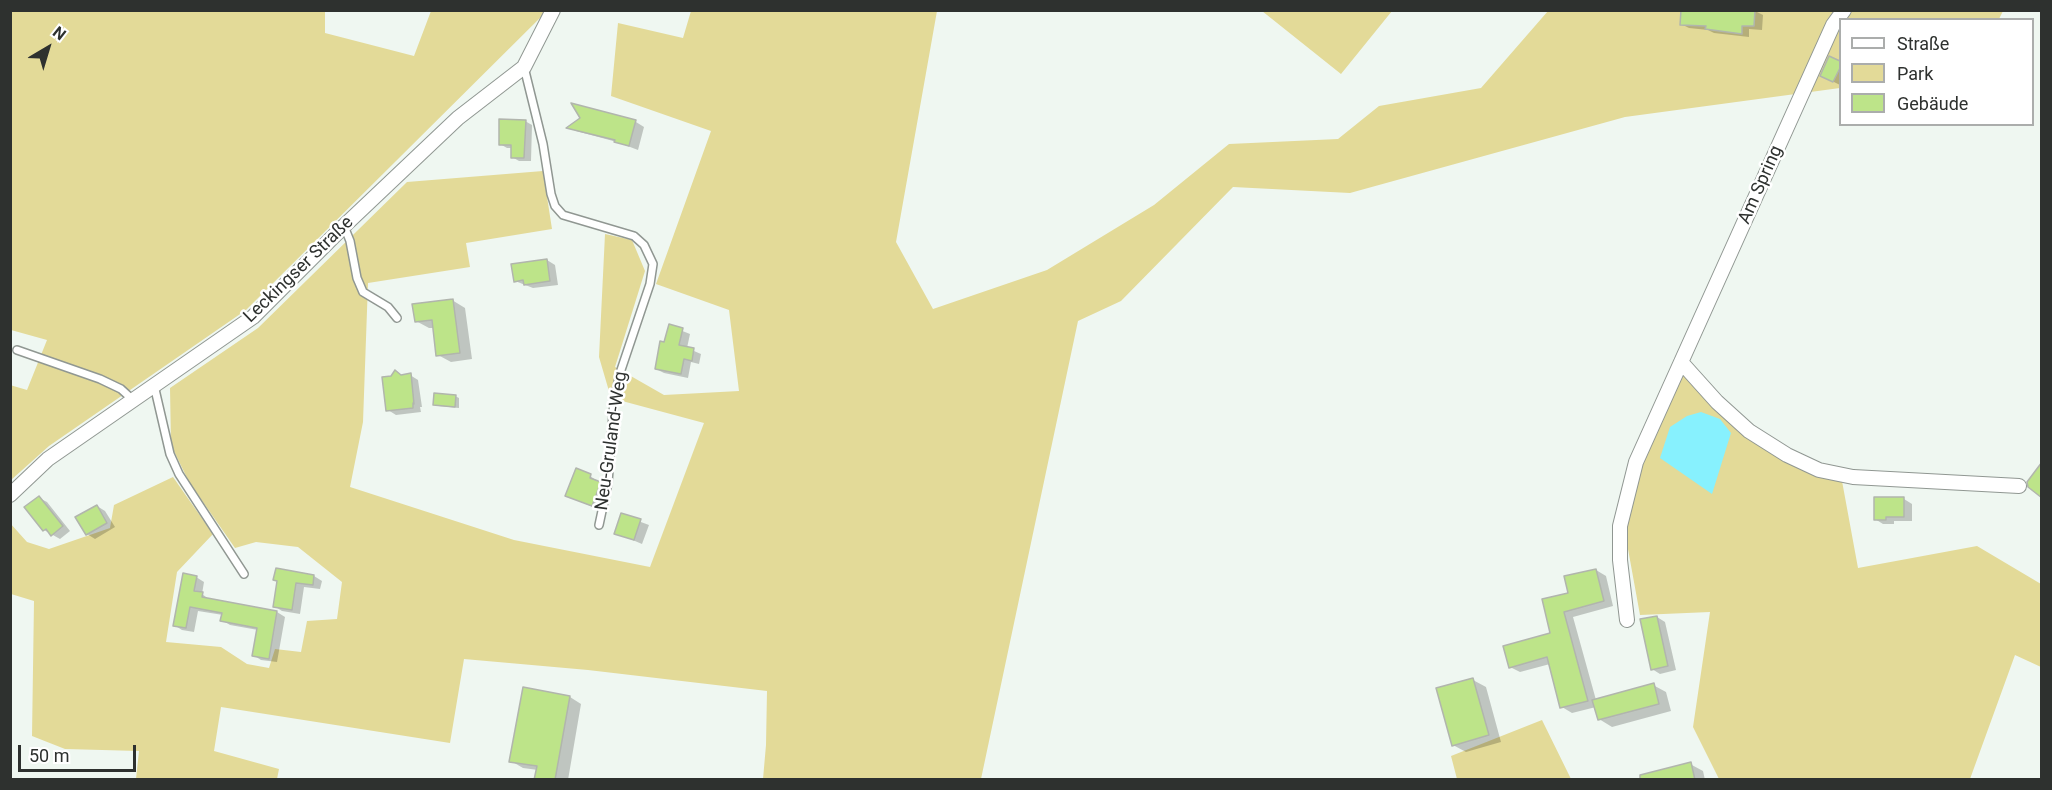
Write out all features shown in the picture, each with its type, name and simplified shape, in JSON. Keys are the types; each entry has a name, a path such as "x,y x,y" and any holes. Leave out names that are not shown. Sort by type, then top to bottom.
{"street":[{"name":"Leckingser Straße","path":"10,495 48,459 253,317 344,226 458,118 524,67 553,10"},
{"name":"Am Spring","path":"1627,620 1620,560 1620,526 1636,462 1833,25 1844,10"},
{"path":"1681,362 1717,402 1749,431 1787,455 1819,470 1853,477 2019,486"}],"lane":[{"name":"Neu-Gruland-Weg","path":"524,67 555,206 563,215 634,236 644,245 653,264 650,284 621,370 614,400 608,483 599,525"},
{"path":"344,226 350,240 357,278 363,292 388,307 397,318"},
{"path":"16,350 100,379 121,389 133,400"},
{"path":"154,385 170,454 179,474 244,574"}],"green space":[{"path":"11,11 325,11 325,33 414,56 431,11 547,11 246,310 49,446 11,480 10,385 27,390 47,340 11,330"},
{"path":"691,11 937,11 896,242 933,309 1047,270 1154,205 1229,144 1338,139 1379,106 1481,88 1548,11 2003,11 2000,18 1839,18 1839,88 1625,117 1350,193 1233,187 1121,301 1078,321 981,779 763,779 767,691 588,670 464,659 450,743 221,707 214,751 279,769 277,779 136,779 139,751 65,749 32,736 34,601 11,594 10,523 27,542 49,549 110,528 114,505 173,477 213,534 177,572 166,642 221,647 247,664 269,668 275,649 301,652 307,621 337,619 342,582 298,547 256,542 235,548 189,482 171,445 170,388 258,328 407,182 543,171 552,229 466,243 470,267 368,283 363,422 350,487 514,540 650,567 704,423 611,398 599,357 605,234 632,240 645,271 615,367 664,395 739,391 729,310 656,284 711,131 611,96 618,23 683,38"},
{"path":"1262,11 1392,11 1341,74"},
{"path":"1680,375 1686,376 1747,433 1842,481 1858,568 1977,546 2041,584 2041,667 2015,655 1970,779 1719,779 1693,727 1710,612 1640,615 1624,527 1641,463"},
{"path":"1542,720 1571,779 1457,779 1451,756"}],"water":[{"path":"1701,412 1720,419 1731,433 1712,494 1660,458 1670,427 1687,416"}],"building":[{"path":"1681,10 1755,10 1754,26 1742,26 1742,34 1705,29 1706,26 1680,25"},
{"path":"1829,56 1839,61 1839,70 1833,82 1820,76"},
{"path":"571,103 636,120 629,146 614,142 615,140 566,128 580,118"},
{"path":"499,119 526,120 524,158 511,158 511,145 499,145"},
{"path":"547,259 550,281 524,285 523,280 514,282 511,264"},
{"path":"453,299 460,353 436,356 432,320 415,322 412,304"},
{"path":"669,324 683,328 679,345 694,348 692,361 684,359 681,374 655,369 660,341 664,342"},
{"path":"395,370 401,375 411,373 413,408 386,411 382,377 391,376"},
{"path":"434,393 456,395 455,407 433,405"},
{"path":"2042,462 2042,498 2028,487 2027,482"},
{"path":"576,468 591,474 590,478 601,482 592,506 565,496"},
{"path":"39,496 63,526 51,536 46,529 43,531 24,507"},
{"path":"1874,497 1904,497 1904,517 1874,520"},
{"path":"97,505 107,523 86,535 75,517"},
{"path":"621,513 641,519 634,540 614,534"},
{"path":"276,568 314,575 313,585 296,583 292,610 273,607 277,581 273,580"},
{"path":"1596,569 1604,601 1564,612 1588,701 1560,708 1547,657 1509,668 1503,646 1550,633 1542,599 1568,593 1564,576"},
{"path":"183,573 197,576 194,591 203,592 202,597 277,611 269,659 252,656 257,628 220,621 222,613 190,607 186,628 173,626"},
{"path":"1657,616 1668,666 1651,670 1640,619"},
{"path":"1473,678 1489,735 1452,746 1436,688"},
{"path":"1654,683 1659,704 1598,720 1592,700"},
{"path":"523,687 570,696 555,780 534,780 537,766 509,762"},
{"path":"1691,762 1695,780 1640,780 1640,775"}]}
